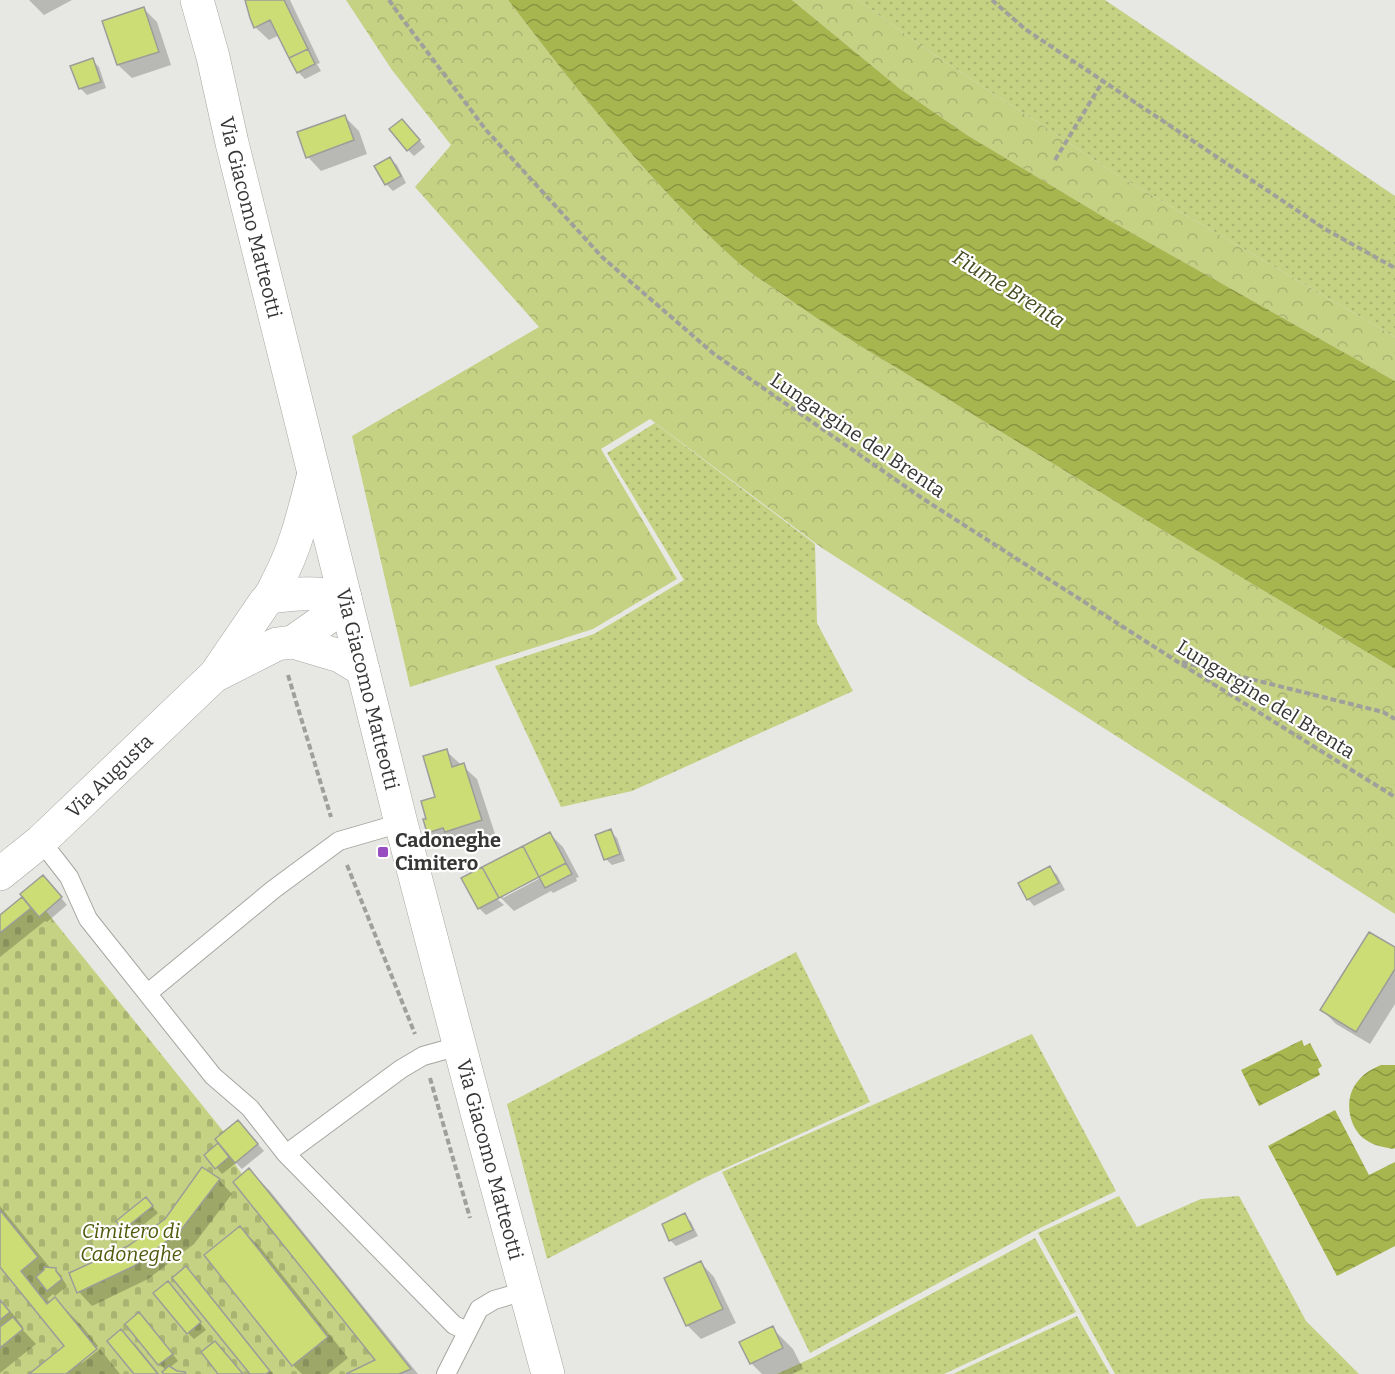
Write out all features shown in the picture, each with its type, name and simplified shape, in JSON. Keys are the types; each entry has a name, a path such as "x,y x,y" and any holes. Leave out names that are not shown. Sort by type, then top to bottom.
{"main road":[{"name":"Via Giacomo Matteotti","path":"197,0 213,57 401,823 548,1374"},
{"name":"Via Augusta","path":"0,873 41,841 215,675 270,597 288,563 314,472"},
{"path":"270,597 298,593 324,593 345,598"},
{"name":"Via Augusta","path":"215,675 277,644 293,642 330,616 345,598"},
{"path":"293,642 340,656 363,670"}],"lane":[{"path":"148,993 274,889 339,841 401,823"},
{"path":"41,841 69,877 88,919 213,1076 250,1108 286,1154 454,1325 467,1331"},
{"path":"286,1154 400,1069 423,1056 459,1046"},
{"path":"446,1374 479,1309 494,1300 525,1291"}],"path":[{"name":"Lungargine del Brenta","path":"389,0 486,130 602,257 714,354 925,500 1395,797"},
{"path":"992,0 1025,29 1325,229 1395,268"},
{"path":"1055,160 1103,81"},
{"path":"1178,662 1383,712 1395,719"},
{"path":"287,674 332,818"},
{"path":"347,865 423,1056 472,1224"}],"green space":[{"path":"346,0 508,0 615,135 673,199 749,271 859,345 1395,669 1395,914 822,548 650,419 601,449 677,579 593,629 410,687 352,436 539,327 415,187 451,145 392,70"},
{"path":"792,0 858,0 920,45 1117,175 1395,337 1395,381 1109,220 967,135 899,88"},
{"path":"858,0 1105,0 1395,196 1395,337 1117,175 920,45"},
{"path":"655,423 815,544 817,623 853,691 632,791 561,807 495,666 594,634 684,580 607,453"},
{"name":"Cimitero di Cadoneghe","path":"43,875 62,897 46,911 223,1131 238,1120 258,1144 235,1164 242,1174 249,1168 411,1369 399,1374 0,1374 0,915 22,898 20,894"},
{"path":"796,952 870,1102 706,1177 547,1259 507,1104"},
{"path":"1032,1034 1116,1191 1032,1232 810,1353 722,1172"},
{"path":"1119,1196 1137,1227 1201,1199 1239,1196 1306,1321 1359,1374 1115,1374 1038,1233"},
{"path":"1035,1238 1076,1312 944,1374 777,1374 812,1358"},
{"path":"1077,1316 1110,1374 953,1374"}],"water":[{"name":"Fiume Brenta","path":"508,0 792,0 899,88 967,135 1109,220 1395,381 1395,669 859,345 749,271 673,199 615,135"},
{"path":"1302,1040 1304,1046 1310,1043 1322,1066 1318,1069 1320,1075 1259,1106 1241,1070"},
{"path":"1381,1065 1395,1065 1395,1148 1393,1149 1376,1145 1360,1135 1350,1112 1350,1096 1353,1088 1363,1076"},
{"path":"1335,1110 1369,1175 1395,1162 1395,1246 1337,1276 1268,1146"}],"building":[{"path":"245,0 284,0 308,49 289,58 270,20 254,28"},
{"path":"144,7 159,52 117,65 102,21"},
{"path":"308,49 315,64 297,73 289,58"},
{"path":"93,58 101,82 79,89 70,66"},
{"path":"345,115 354,140 306,158 297,132"},
{"path":"402,119 420,140 407,151 389,129"},
{"path":"390,157 401,176 385,185 374,166"},
{"path":"447,749 452,767 464,763 482,820 445,832 443,828 427,833 421,801 435,797 423,756"},
{"path":"611,829 620,854 604,860 595,835"},
{"path":"550,832 566,863 539,877 523,846"},
{"path":"523,846 539,877 499,898 482,867"},
{"path":"566,863 572,874 545,888 539,877"},
{"path":"1050,866 1059,883 1027,900 1018,883"},
{"path":"482,867 499,898 478,909 461,878"},
{"path":"43,875 62,897 39,917 20,894"},
{"path":"22,897 31,908 0,933 0,915"},
{"path":"1369,932 1395,947 1395,969 1356,1032 1320,1010"},
{"path":"238,1120 258,1144 235,1163 215,1139"},
{"path":"218,1143 229,1157 215,1169 204,1155"},
{"path":"202,1167 220,1179 181,1230 134,1266 77,1293 69,1273 128,1246 165,1219"},
{"path":"249,1168 411,1369 399,1374 346,1374 375,1360 233,1182"},
{"path":"146,1197 153,1206 123,1230 116,1221"},
{"path":"0,1210 38,1257 21,1271 47,1304 55,1297 97,1349 66,1374 29,1374 64,1346 0,1267"},
{"path":"685,1213 693,1230 669,1241 662,1224"},
{"path":"240,1226 328,1337 292,1366 204,1255"},
{"path":"701,1261 723,1309 686,1326 664,1278"},
{"path":"186,1266 270,1371 266,1374 250,1374 172,1278"},
{"path":"44,1267 56,1268 62,1279 47,1291 36,1277 44,1270"},
{"path":"168,1281 201,1322 187,1334 153,1293"},
{"path":"0,1300 10,1312 0,1320"},
{"path":"139,1312 173,1354 158,1365 125,1324"},
{"path":"13,1317 23,1329 0,1348 0,1327"},
{"path":"773,1326 783,1348 750,1364 739,1342"},
{"path":"121,1329 158,1374 134,1374 107,1341"},
{"path":"215,1341 243,1374 218,1374 201,1352"},
{"path":"169,1366 186,1374 164,1374 162,1372"}],"place":[{"name":"Cadoneghe Cimitero","path":"383,852"}]}
